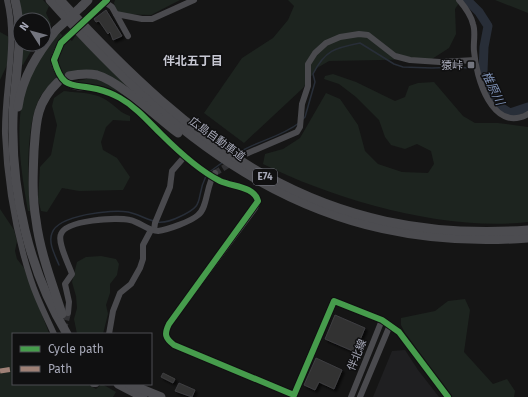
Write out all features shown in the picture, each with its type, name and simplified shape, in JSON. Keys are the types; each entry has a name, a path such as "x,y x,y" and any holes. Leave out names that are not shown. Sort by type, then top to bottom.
{"highway":[{"path":"15,0 19,52 14,102 14,164 25,229 34,261 59,321 66,333"},
{"name":"広島自動車道","path":"50,0 97,51 153,105 234,167 263,185 293,200 324,212 390,231 424,237 460,240 528,238"},
{"name":"広島自動車道","path":"60,0 102,45 157,98 208,139 267,178 327,205 393,224 464,232 528,230"},
{"path":"66,0 102,45"},
{"path":"52,31 83,2"},
{"path":"55,29 34,60 24,84 17,121 18,157 22,196 36,253 66,316"},
{"path":"14,102 24,71 35,52"},
{"path":"69,76 80,74 97,75 112,82 182,135 234,167"},
{"path":"58,82 44,97 38,109 32,182 36,220 44,258 72,333"},
{"path":"120,385 143,397"},
{"path":"131,385 161,397"}],"street":[{"path":"7,0 10,13 12,44 5,133 10,182 18,228 31,280 54,333"},
{"path":"116,14 142,20 152,19 194,0"},
{"path":"459,0 468,12 474,24 475,60 491,105 498,113 507,118 515,118 528,114"},
{"path":"128,36 112,7 106,1 66,37 57,51 54,60 61,77 67,84 77,88 97,89 122,99 140,112 185,156 224,183 250,191 256,195 258,201 169,324 165,336 168,341 174,345 294,395 334,301 382,320 399,332 448,397"},
{"path":"248,153 297,132 300,126 302,104 308,86 308,64 315,53 326,43 340,37 359,34 368,35 390,53 410,60 440,62 475,60"},
{"path":"109,333 113,311 120,293 131,284 140,268 143,259 143,245 153,230 170,187 172,171 185,156"},
{"path":"66,316 69,302 65,284 72,274 60,242 62,231 66,227 80,222 120,219 134,220 153,230 167,229 199,215 214,175"},
{"name":"伴北線","path":"351,397 382,320"},
{"name":"伴北線","path":"360,397 390,325"}],"shaded area":[{"path":"19,0 43,0 49,6 46,12 21,12"},
{"path":"115,0 180,0 151,15 116,14 114,3"},
{"path":"288,0 461,0 455,9 456,34 449,48 432,59 329,61 317,68 303,88 244,143 204,113 242,58 273,38 288,20 294,6"},
{"path":"495,0 528,0 528,13"},
{"path":"0,32 9,37 8,63 0,80"},
{"path":"59,32 63,36 56,46 52,56 53,66 57,78 40,97 35,109 32,123 29,153 30,211 28,211 20,155 20,115 23,97 29,79 44,52 52,52 52,41"},
{"path":"76,35 126,85 124,86 98,72 70,80 99,80 123,94 135,104 109,88 98,85 77,84 66,79 59,65 59,54 66,42 69,39 72,41"},
{"path":"22,52 30,52 23,65 21,64"},
{"path":"333,74 356,82 395,101 405,97 409,86 418,83 434,82 463,116 475,123 498,123 528,127 528,222 496,224 428,218 357,201 323,190 263,164 265,154 283,149 300,138 326,93 340,99 358,125 365,151 378,164 402,172 428,173 434,164 431,151 417,144 405,149 391,145 385,137 379,120 356,97 339,84 324,79 325,76"},
{"path":"64,91 99,96 123,113 130,116 130,121 113,120 106,127 101,142 103,150 117,158 130,177 123,190 79,191 62,188 47,212 41,211 38,199 40,167 51,155 57,125 52,106 54,98"},
{"path":"0,209 14,230 17,241 15,251 17,259 24,268 49,333 12,333 12,385 89,385 96,389 101,385 104,385 116,392 113,397 0,397"},
{"path":"101,256 116,259 119,264 117,275 110,284 110,293 106,305 108,314 103,333 77,333 74,319 77,308 76,296 72,282 77,262 86,257"},
{"path":"465,299 470,310 464,352 493,384 507,379 515,391 514,397 452,397 405,333 401,325 401,318 435,311 448,301"},
{"path":"405,350 439,397 373,397 392,351"}],"building":[{"path":"106,10 122,36 113,40 110,32 108,34 99,21 96,22 94,19"},
{"path":"335,315 365,328 355,352 325,339"},
{"path":"316,358 342,370 334,389 319,382 315,390 304,385"},
{"path":"163,373 175,379 173,383 161,377"},
{"path":"179,383 195,390 192,397 175,391"}],"waterway":[{"name":"椎原川","path":"467,0 479,12 488,26 484,47 483,72 499,106 510,113 528,107"},
{"path":"303,119 305,117 315,82 313,74 322,60 332,51 337,49 360,43 394,64 403,67 459,67 475,69"},
{"path":"238,153 285,132 299,123"},
{"path":"208,173 223,162"},
{"path":"157,222 171,221 194,208 199,201 206,176"},
{"path":"59,265 52,249 51,237 56,227 64,222 86,215 110,211 128,212 154,221"}],"tunnel":[{"path":"215,173 248,153"},
{"path":"64,329 68,313"}],"marked path":[{"path":"0,371 12,369"}],"cycle path":[{"path":"107,0 61,43 54,60 61,77 65,82 75,86 89,87 115,95 142,114 174,147 196,166 220,181 252,192 258,201 169,324 166,331 167,338 174,345 294,395 334,301 382,320 399,332 448,397"}],"place":[{"name":"猿峠","path":"471,65"}],"district":[{"name":"伴北五丁目","path":"193,61"}]}
